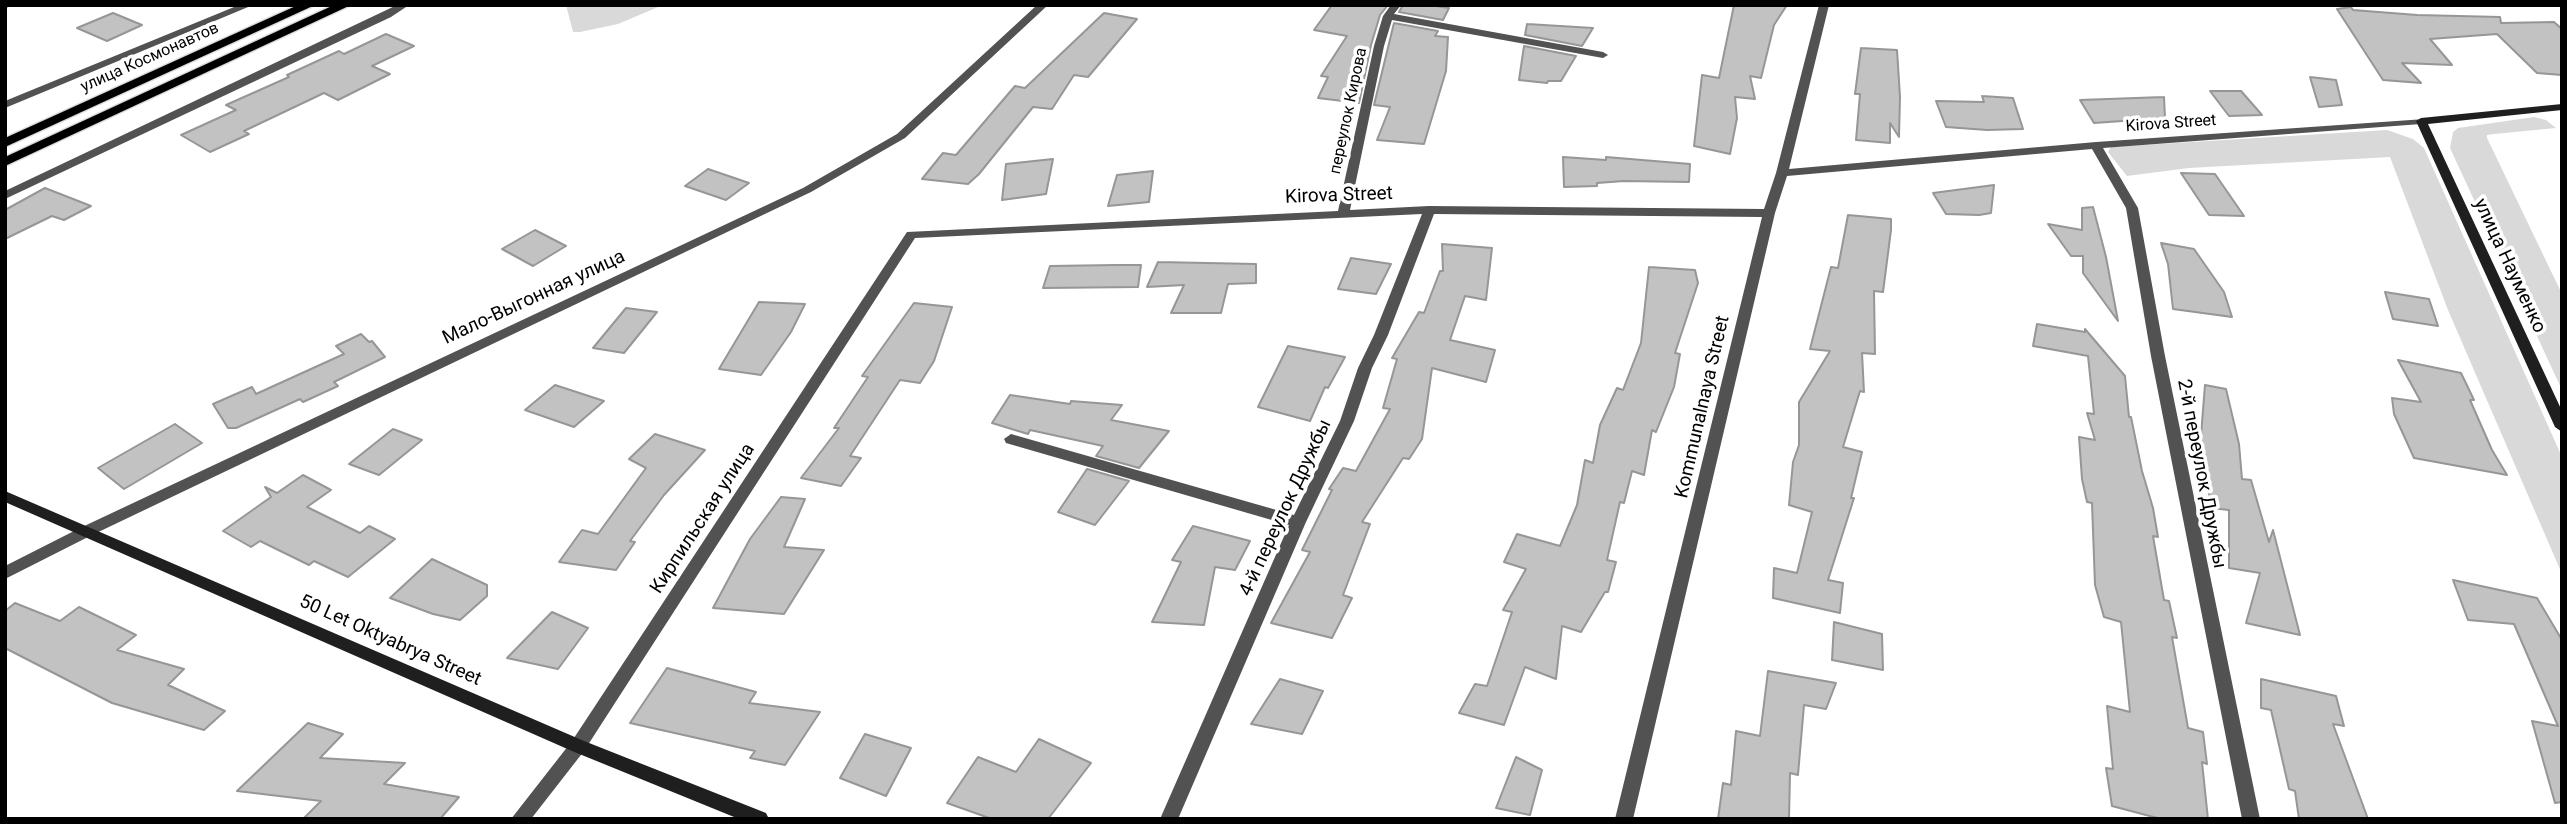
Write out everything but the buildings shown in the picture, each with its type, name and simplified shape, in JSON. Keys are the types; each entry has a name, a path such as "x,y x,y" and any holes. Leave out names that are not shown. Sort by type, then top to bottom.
{"main road":[{"name":"улица Космонавтов","path":"5,143 310,5"},
{"path":"5,162 345,5"},
{"name":"Kirova Street","path":"2421,121 2562,107"},
{"name":"улица Науменко","path":"2421,121 2562,427"},
{"name":"50 Let Oktyabrya Street","path":"5,496 578,746 760,819"}],"street":[{"path":"5,106 248,5"},
{"path":"5,196 388,15 404,5"},
{"name":"Мало-Выгонная улица","path":"5,573 85,532 807,190 901,136 1043,5"},
{"name":"переулок Кирова","path":"1343,213 1388,16 1396,5"},
{"name":"Kommunalnaya Street","path":"1624,819 1769,213 1783,173 1824,5"},
{"path":"1388,16 1603,55"},
{"name":"Kirova Street","path":"1783,173 2096,145 2421,121"},
{"name":"2-й переулок Дружбы","path":"2096,145 2132,208 2158,356 2250,819"},
{"name":"4-й переулок Дружбы","path":"1169,819 1298,522 1348,421 1365,368 1381,335 1429,211"},
{"name":"Kirova Street","path":"911,235 1343,213 1769,213"},
{"name":"Кирпильская улица","path":"520,819 578,746 911,235"},
{"path":"1010,439 1298,522"}],"shaded area":[{"path":"566,5 663,5 618,24 573,32"},
{"path":"2534,117 2546,120 2556,128 2487,135 2487,138 2562,294 2562,390 2450,148 2453,132 2458,128"},
{"path":"2387,130 2413,139 2424,148 2562,457 2562,574 2448,310 2390,157 2189,168 2127,176 2108,152 2111,147"}]}
